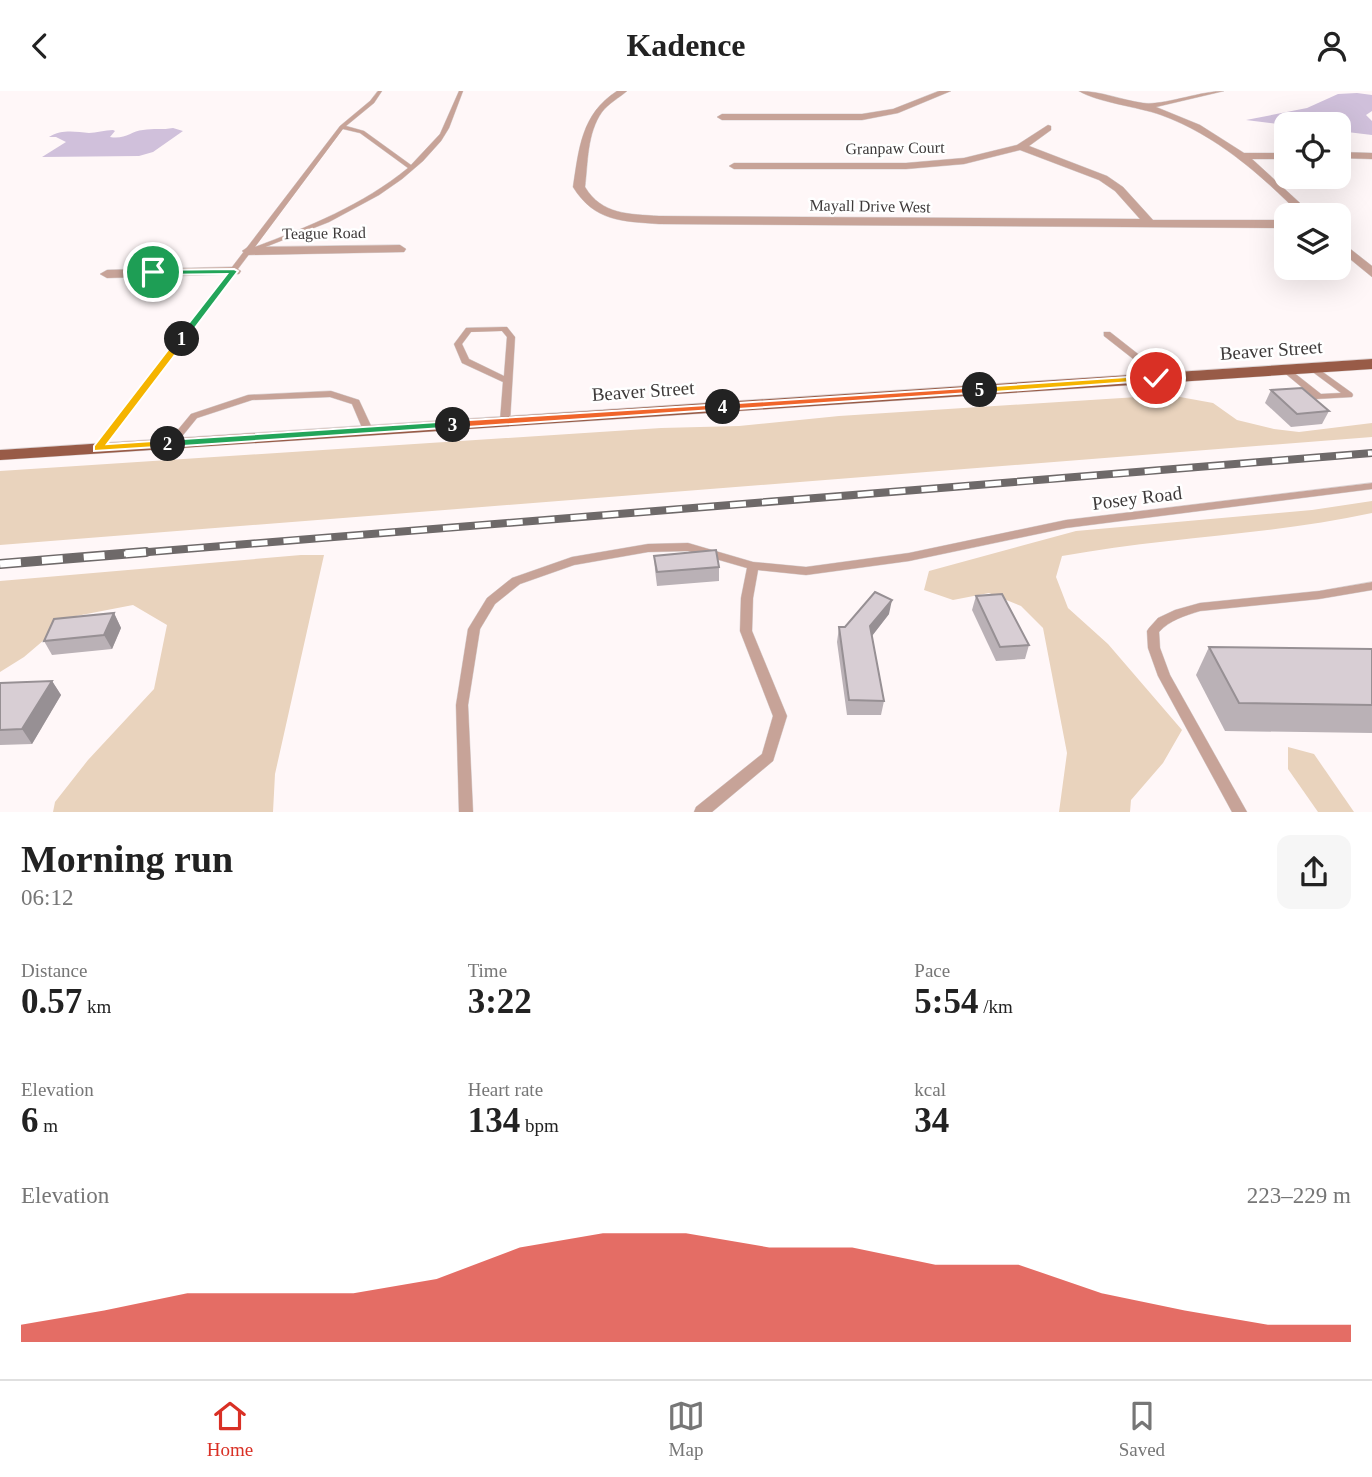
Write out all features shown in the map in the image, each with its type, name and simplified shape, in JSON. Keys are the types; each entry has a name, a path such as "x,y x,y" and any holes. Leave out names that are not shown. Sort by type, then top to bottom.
{"main road":[{"name":"Beaver Street","path":"0,455 1372,364"}],"street":[{"name":"Mayall Drive West","path":"623,91 609,98 590,120 579,187 593,207 601,212 659,220 1274,225"},
{"path":"924,91 942,93"},
{"path":"1083,91 1144,107 1197,127 1243,156 1294,203"},
{"path":"1144,107 1220,91"},
{"path":"722,117 862,117 895,111 942,93"},
{"name":"Granpaw Court","path":"734,166 946,164 984,158 1021,147 1048,128"},
{"path":"1021,147 1103,178 1119,190 1152,225"},
{"path":"1351,155 1372,156"},
{"path":"1243,156 1274,156"},
{"name":"Teague Road","path":"248,251 400,249"},
{"path":"1351,255 1372,273"},
{"path":"107,274 234,271"}],"lane":[{"path":"98,448 342,127 372,102 380,91"},
{"path":"248,251 290,236 360,202 411,168 443,134 461,91"},
{"path":"342,127 362,132 411,168"},
{"path":"505,421 508,381 511,337 504,329 469,330 458,344 465,361 508,381"},
{"path":"1107,334 1163,378"},
{"path":"1285,370 1319,397 1349,395 1313,368"},
{"path":"172,443 194,416 251,397 331,394 356,402 368,431"},
{"name":"Posey Road","path":"466,812 462,705 474,629 491,601 516,581 572,561 648,548 688,547 753,566 806,571 909,557 1066,524 1372,486"},
{"path":"701,812 768,757 780,716 746,631 747,599 753,566"},
{"path":"1240,812 1164,675 1154,648 1153,631 1170,617 1200,607 1319,595 1372,586"}],"shaded area":[{"path":"1338,94 1372,95 1372,111 1366,115 1372,121 1372,135 1351,132 1351,112 1287,112 1307,108"},
{"path":"1274,114 1274,124 1246,120"},
{"path":"173,128 183,131 153,152 139,156 42,157 66,142 49,137 59,133 113,130 115,131 110,137 115,138 143,130"},
{"path":"1169,395 1213,403 1237,420 1274,429 1299,432 1372,423 1372,437 0,545 0,471 661,428 739,426 839,416"},
{"path":"1372,501 1372,513 1334,520 1062,556 1056,577 1068,608 1108,644 1182,730 1163,763 1131,800 1130,812 1059,812 1067,753 1043,628 1021,606 989,593 953,600 924,590 929,571 1076,531 1312,510"},
{"path":"324,555 275,774 273,812 53,812 55,802 88,760 154,689 167,625 133,605 71,617 24,657 0,672 0,581"},
{"path":"1288,747 1314,754 1354,812 1318,812 1288,769"}],"building":[{"path":"1302,388 1329,411 1297,414 1271,390"},
{"path":"716,550 719,567 657,572 654,556"},
{"path":"875,592 892,600 870,626 884,701 849,700 839,627 845,627"},
{"path":"1002,594 1029,645 1000,647 976,596"},
{"path":"114,613 104,635 44,641 54,619"},
{"path":"1209,647 1372,649 1372,705 1239,703"},
{"path":"52,681 22,729 0,730 0,683"}],"railway":[{"path":"124,554 1372,453"},
{"path":"0,564 146,552"}],"route":[{"path":"153,272 234,271 98,448 1156,378"}]}
